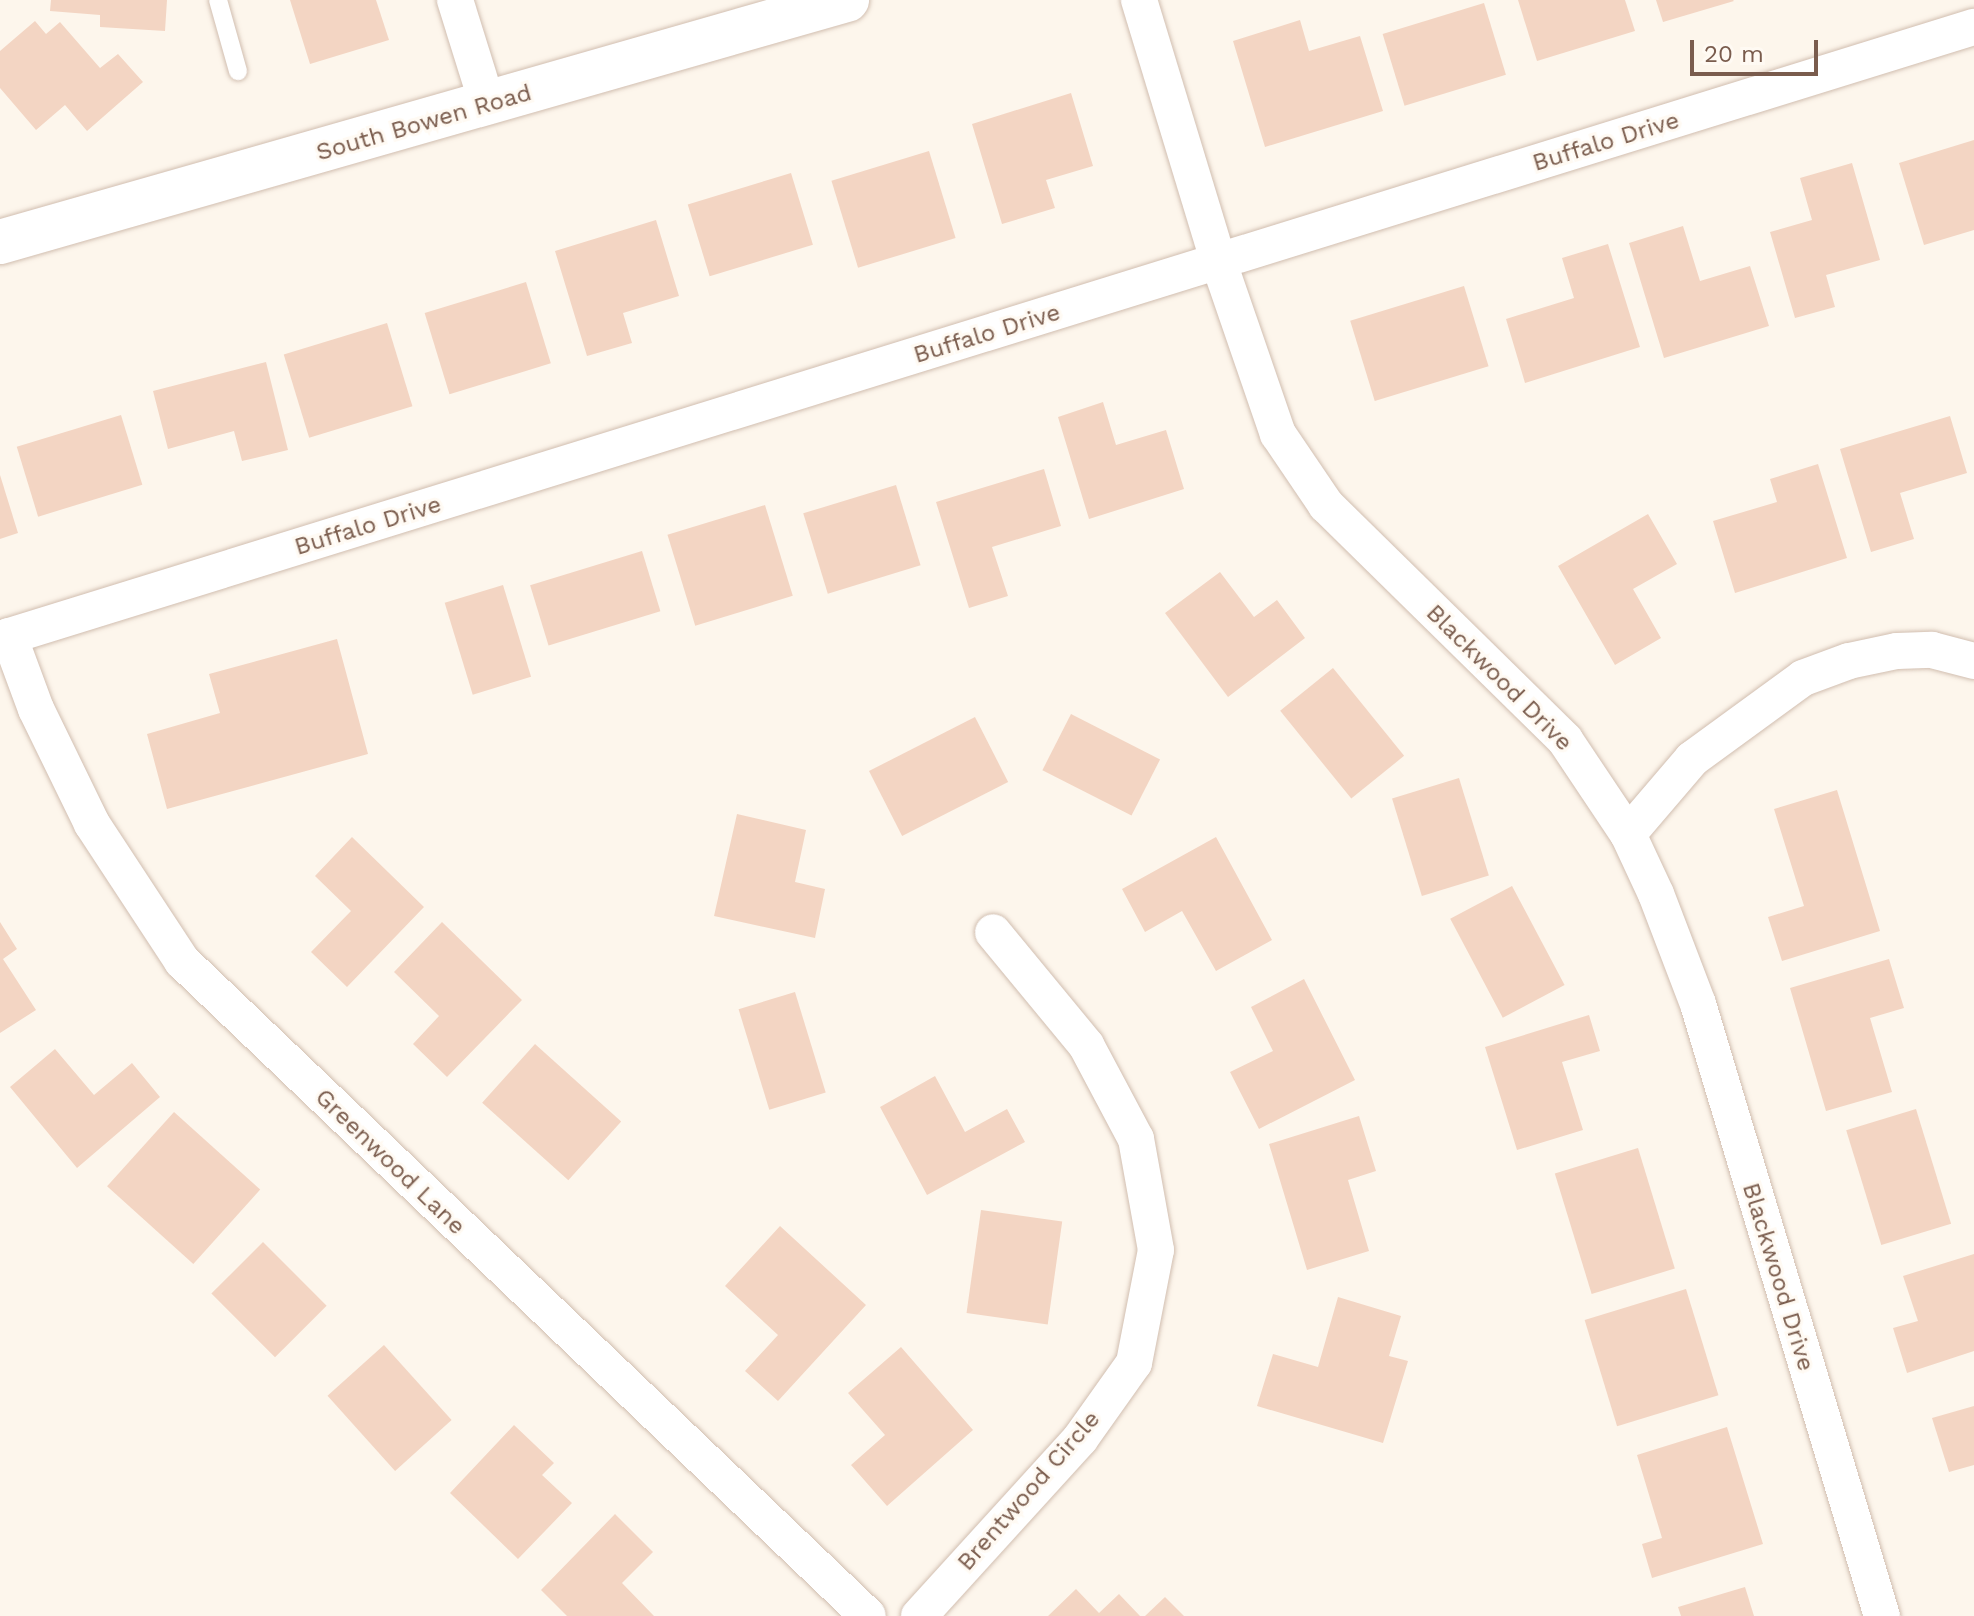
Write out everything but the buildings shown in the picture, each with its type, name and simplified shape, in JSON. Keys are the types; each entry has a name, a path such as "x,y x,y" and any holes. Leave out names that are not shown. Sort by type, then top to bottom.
{"main road":[{"name":"South Bowen Road","path":"0,242 488,106 847,0"}],"street":[{"path":"455,0 488,106"},
{"name":"Blackwood Drive","path":"1139,0 1219,263 1278,434 1326,505 1565,740 1628,834 1698,1004 1882,1616"},
{"name":"Buffalo Drive","path":"5,638 1974,27"},
{"name":"Greenwood Lane","path":"5,638 92,824 182,961 868,1616"},
{"path":"1628,834 1692,759 1803,678 1849,661 1897,651 1932,650 1974,661"},
{"name":"Brentwood Circle","path":"919,1616 1080,1439 1134,1363 1156,1250 1136,1139 1086,1045 993,932"}],"lane":[{"path":"218,0 238,71"}]}
